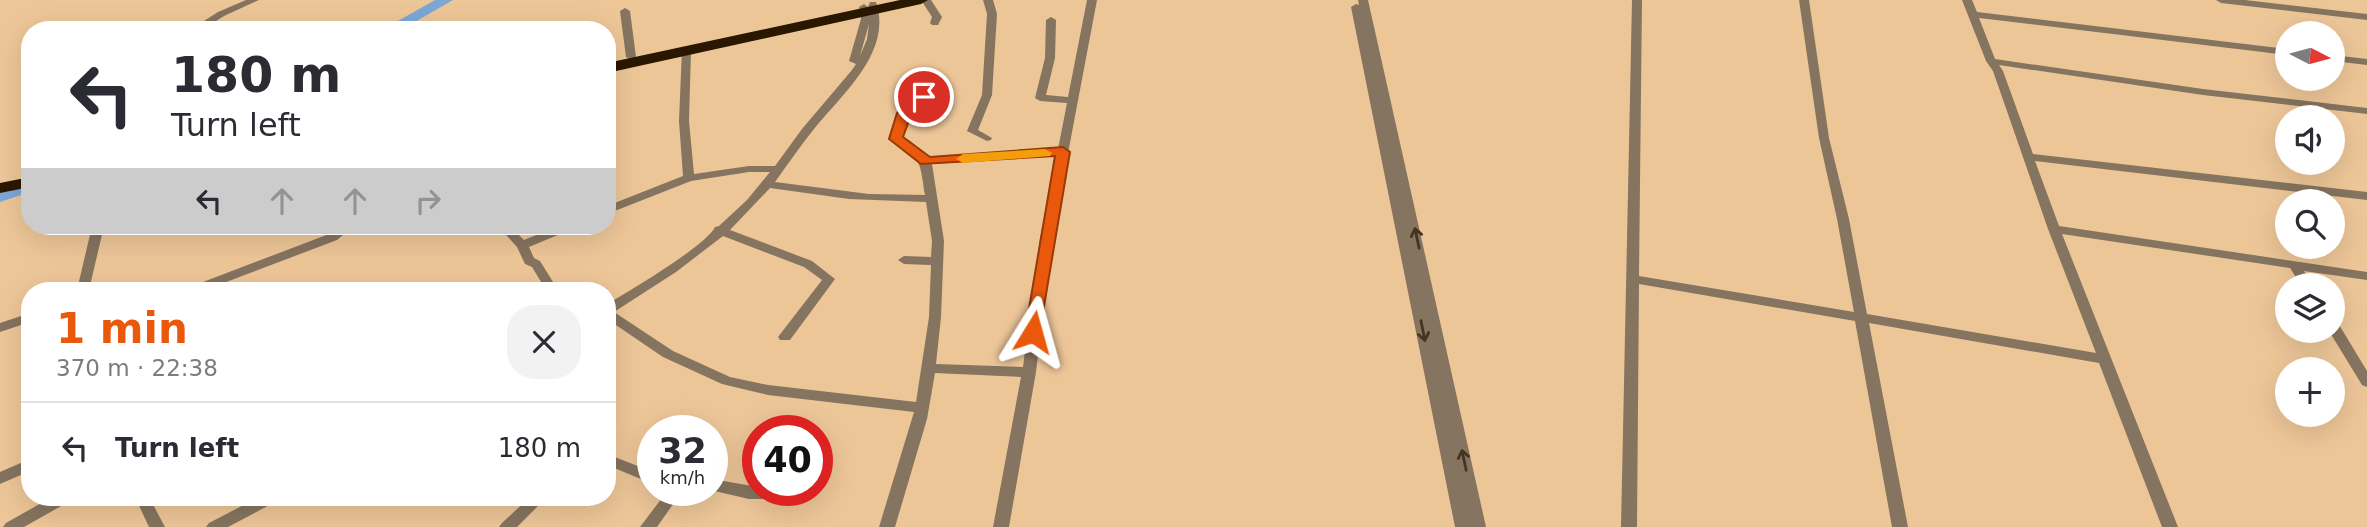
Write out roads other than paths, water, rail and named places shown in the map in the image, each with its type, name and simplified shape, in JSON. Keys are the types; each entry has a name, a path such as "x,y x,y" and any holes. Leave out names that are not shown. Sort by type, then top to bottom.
{"highway":[{"path":"616,66 869,8 892,0"},
{"path":"616,60 869,8 923,0"}],"street":[{"path":"209,21 254,0"},
{"path":"923,0 937,17 935,23"},
{"path":"987,138 972,131 988,95 992,14 988,0"},
{"path":"1001,527 1029,372 1046,238 1092,0"},
{"path":"1355,0 1463,527"},
{"path":"1363,0 1478,527"},
{"path":"1629,527 1637,0"},
{"path":"1804,0 1824,138 1843,219 1859,317 1900,527"},
{"path":"1967,0 1991,61 1998,71 2054,229 2170,527"},
{"path":"2221,0 2367,17"},
{"path":"616,305 719,230 767,184 861,66 871,39 869,8"},
{"path":"625,11 631,57"},
{"path":"1975,15 2275,51"},
{"path":"1051,20 1050,58 1040,98 1072,100"},
{"path":"687,51 684,121 689,178"},
{"path":"2345,59 2367,62"},
{"path":"1991,61 2203,92 2367,111"},
{"path":"887,527 921,408 928,368 938,241 926,161 906,143 896,139 896,132 904,113 928,92 933,76"},
{"path":"926,161 1063,152"},
{"path":"2030,157 2367,196"},
{"path":"616,206 689,178 749,169 778,169"},
{"path":"767,184 831,195 899,200 931,198"},
{"path":"2054,229 2367,276"},
{"path":"719,230 808,264 829,279 785,337"},
{"path":"85,282 96,235"},
{"path":"215,282 336,235"},
{"path":"513,235 522,245 529,261 536,264 547,282"},
{"path":"522,245 546,235"},
{"path":"904,260 937,261"},
{"path":"2293,264 2299,273"},
{"path":"1632,279 2105,359"},
{"path":"616,317 668,354 727,381 768,390 921,408"},
{"path":"0,328 21,320"},
{"path":"2343,343 2367,382"},
{"path":"928,368 1029,372"},
{"path":"616,462 637,471"},
{"path":"0,478 21,469"},
{"path":"11,527 49,506"},
{"path":"146,506 157,527"},
{"path":"214,527 255,506"},
{"path":"507,527 530,506"},
{"path":"648,527 664,506"}],"waterway":[{"path":"406,21 446,0"},
{"path":"0,196 21,189"}]}
